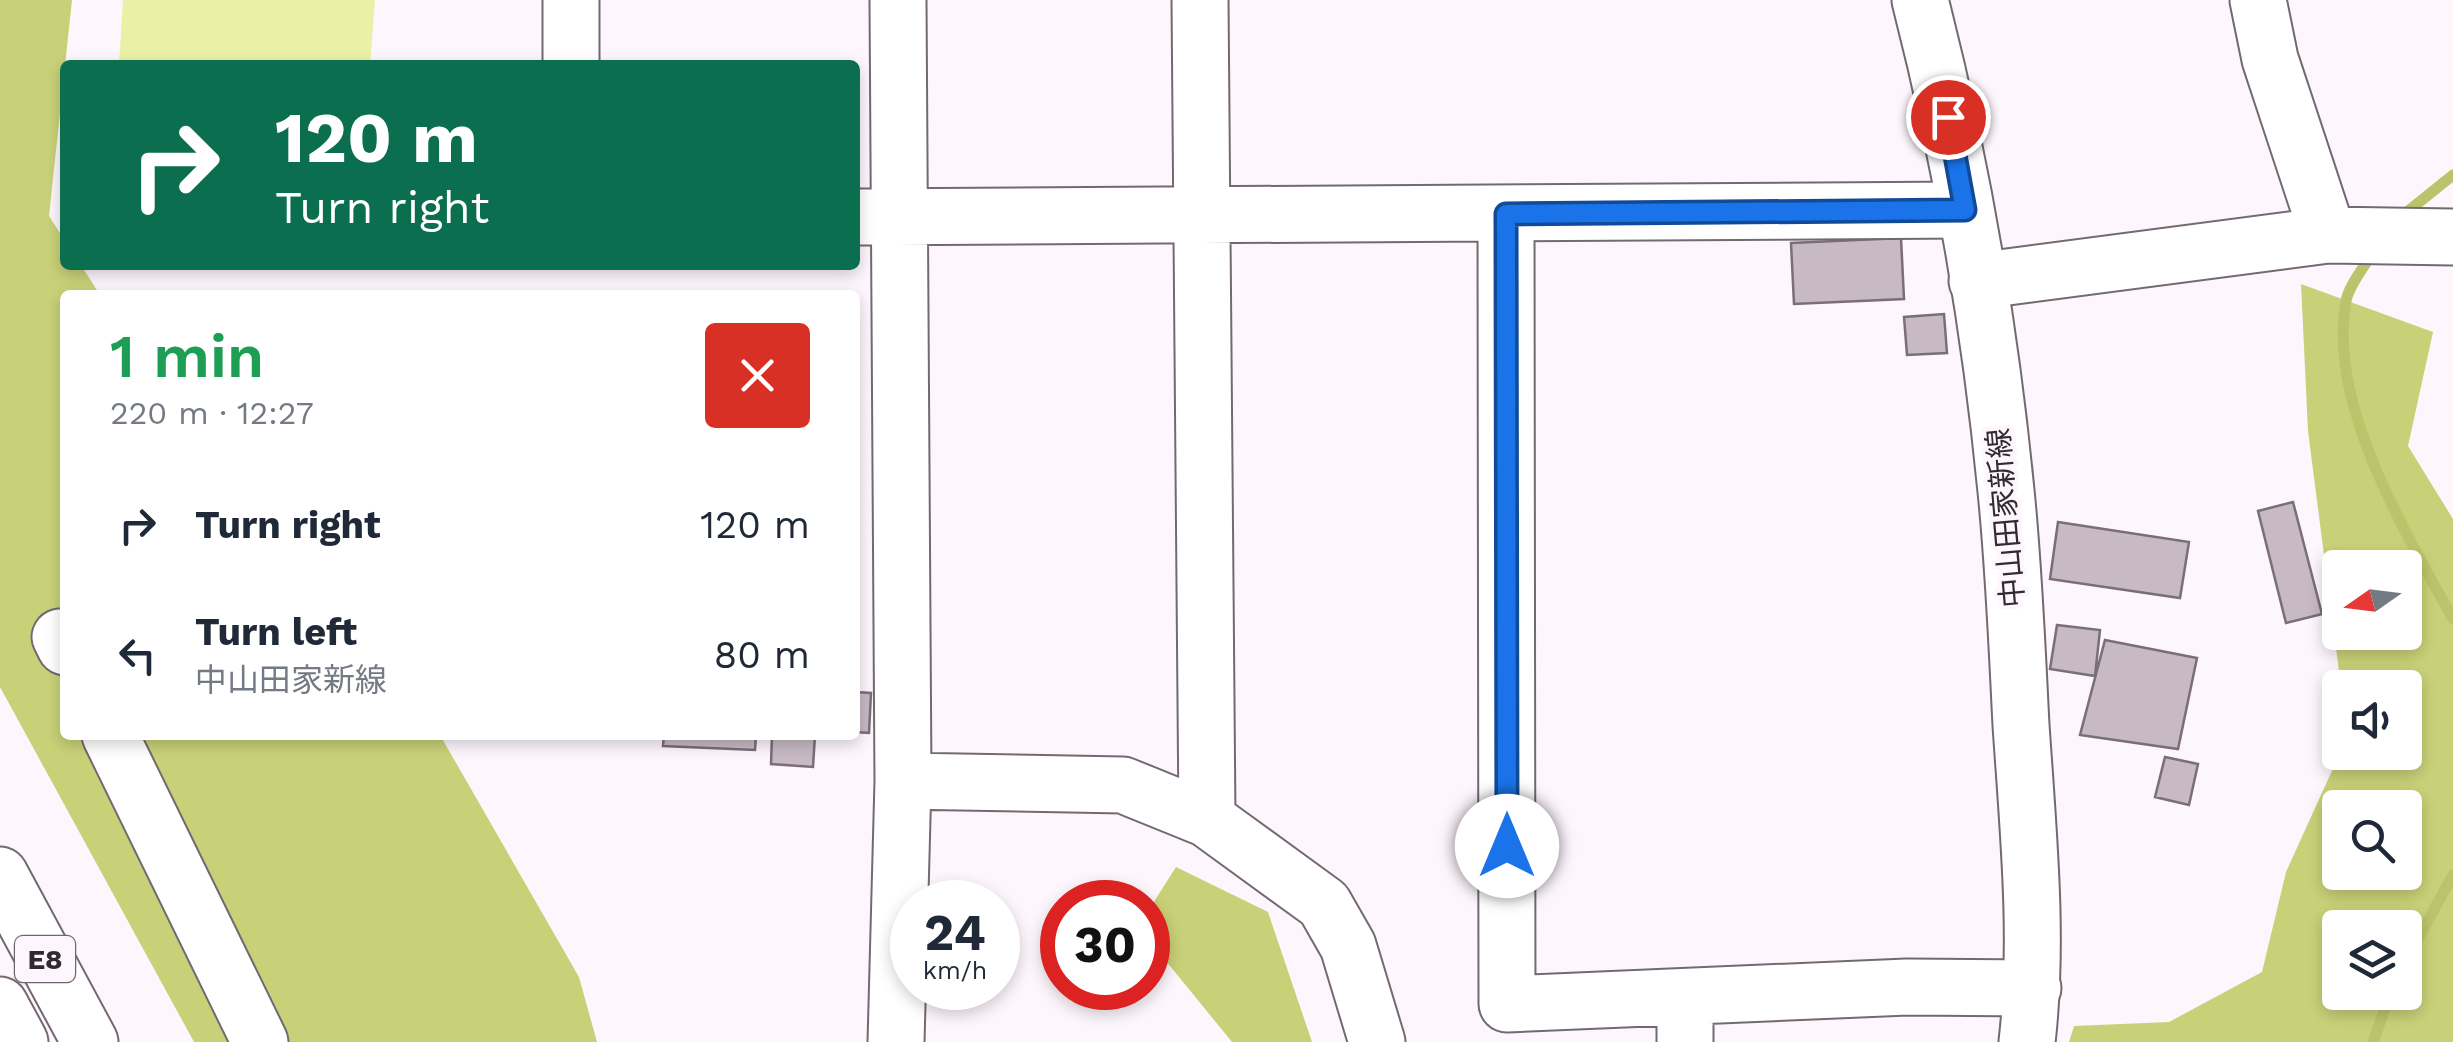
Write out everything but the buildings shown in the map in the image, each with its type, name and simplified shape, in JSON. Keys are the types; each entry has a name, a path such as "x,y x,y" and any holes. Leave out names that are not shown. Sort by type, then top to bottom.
{"main road":[{"path":"570,60 571,0"},
{"path":"896,1042 903,781 878,216 898,0"},
{"path":"1200,0 1207,819"},
{"name":"中山田家新線","path":"1920,0 1942,86 1965,210 2006,491 2026,792 2033,988 2026,1042"},
{"path":"2258,0 2270,60 2328,235"},
{"path":"878,216 1965,210"},
{"path":"1506,214 1507,1004 1685,1019 1907,988 2033,988"},
{"path":"1977,281 2328,235 2453,237"},
{"path":"112,740 260,1042"},
{"path":"903,781 1123,786 1207,819 1324,904 1348,946 1376,1042"},
{"name":"E8","path":"0,875 90,1042"},
{"name":"E8","path":"0,1004 20,1042"}],"green space":[{"path":"0,0 72,0 66,60 60,60 60,113 49,216 60,233 60,270 84,270 97,290 60,290 60,740 443,740 579,977 597,1042 194,1042 0,687"},
{"path":"123,0 375,0 370,60 119,60"},
{"path":"2301,284 2433,332 2408,446 2453,519 2453,1042 2069,1042 2074,1026 2169,1022 2262,972 2286,872 2322,793 2322,890 2422,890 2422,790 2323,790 2332,770 2422,770 2422,670 2339,670 2336,650 2422,650 2422,550 2323,550 2308,431"},
{"path":"1176,867 1268,912 1312,1042 1232,1042 1170,966 1168,880"}],"waterway":[{"path":"2402,216 2453,175"},
{"path":"2372,253 2346,301 2343,341 2348,382 2374,466 2453,619"},
{"path":"2422,931 2453,875"},
{"path":"2373,1042 2385,1010"}],"route":[{"path":"1507,846 1506,214 1965,210 1948,117"}]}
